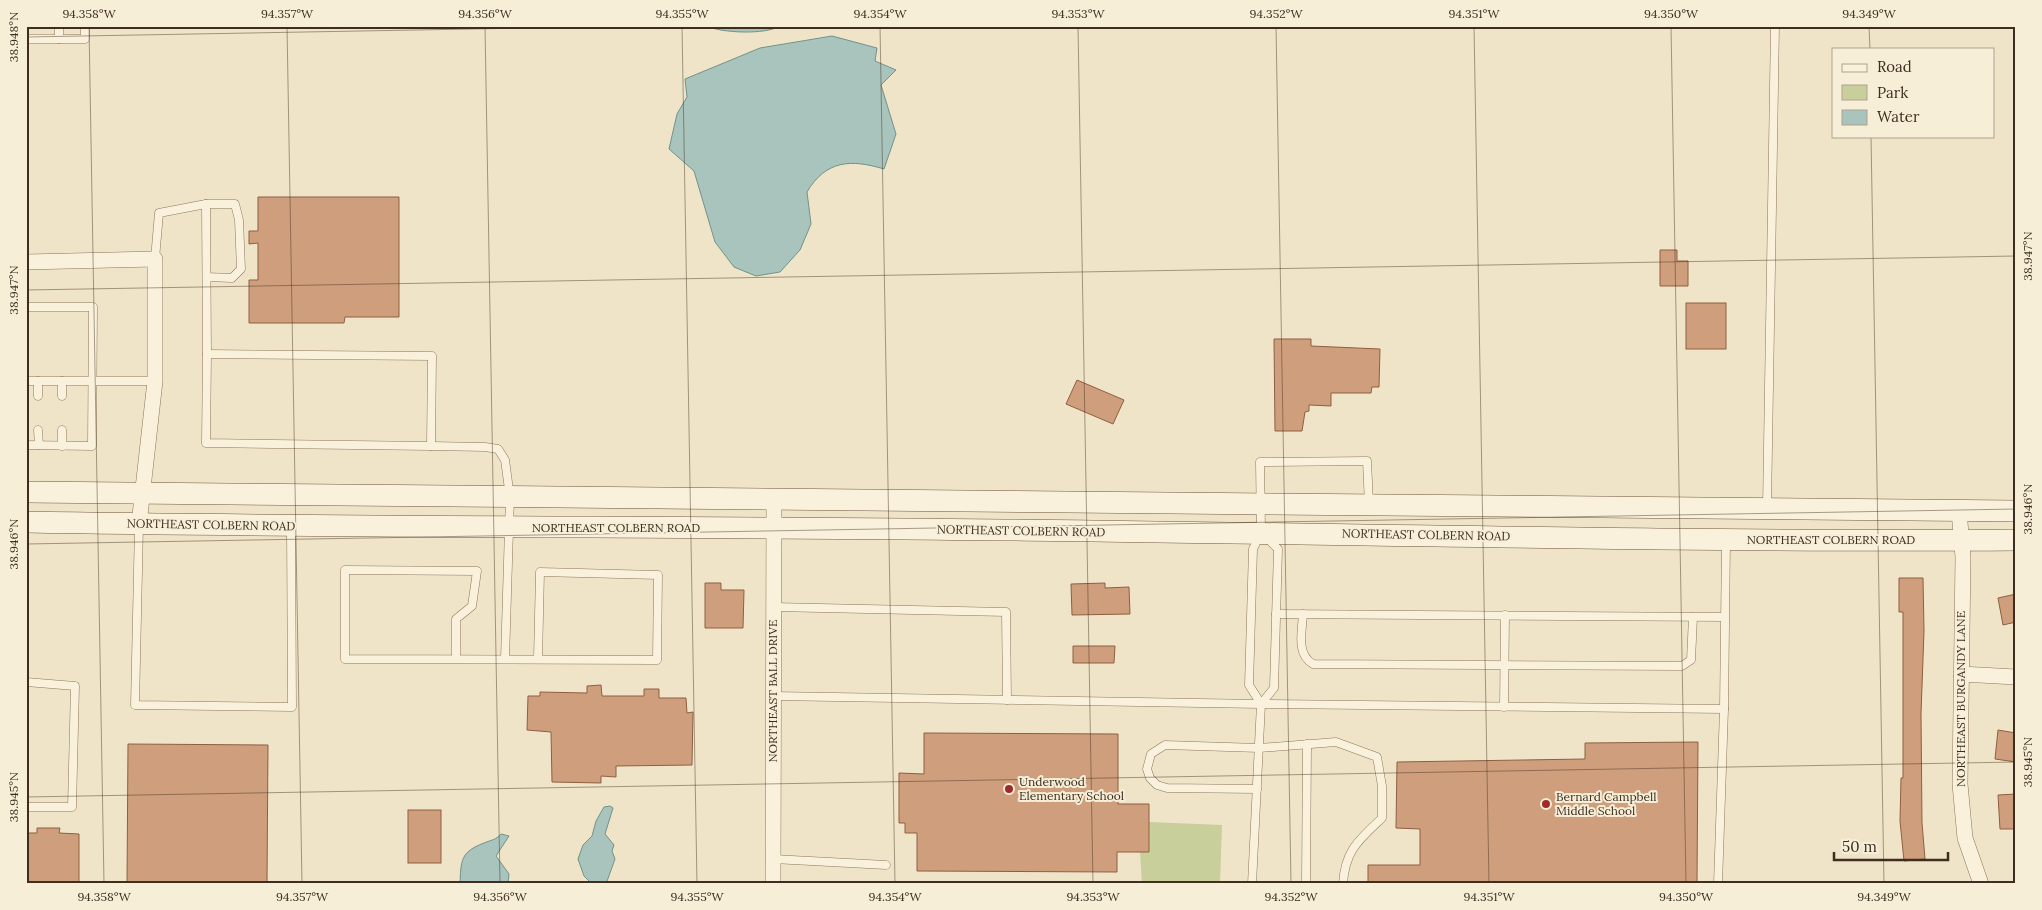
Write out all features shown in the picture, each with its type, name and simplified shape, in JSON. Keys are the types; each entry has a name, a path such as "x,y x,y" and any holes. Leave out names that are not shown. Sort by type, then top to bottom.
{"main road":[{"path":"26,492 2016,511"},
{"name":"NORTHEAST COLBERN ROAD","path":"26,522 1726,539 2016,540"}],"street":[{"path":"26,262 155,259 155,381 144,493 139,524"},
{"name":"NORTHEAST BALL DRIVE","path":"773,884 774,499"},
{"name":"NORTHEAST BURGANDY LANE","path":"1959,510 1962,557 1960,784 1965,838 1981,884"},
{"path":"1961,674 2016,676"}],"lane":[{"path":"59,26 59,39"},
{"path":"26,39 85,39 85,26"},
{"path":"1767,509 1775,26"},
{"path":"155,259 159,213 206,204 235,204 239,220 241,269 232,278 207,278"},
{"path":"206,204 206,443 486,447 498,449 505,460 510,497 505,659"},
{"path":"26,307 93,307 92,446 26,445"},
{"path":"207,354 432,356 431,446"},
{"path":"26,381 155,381"},
{"path":"38,381 38,396"},
{"path":"62,381 62,396"},
{"path":"38,430 39,445"},
{"path":"62,430 62,446"},
{"path":"1252,884 1261,704 1249,685 1252,549 1261,533 1260,462 1367,461 1369,505"},
{"path":"139,524 135,705 155,706 292,707 291,526"},
{"path":"1261,533 1278,549 1274,688 1261,704"},
{"path":"1718,884 1724,709 1726,539"},
{"path":"456,659 456,619 472,606 477,571 345,570 345,658 456,659 658,660 658,575 540,572 538,659"},
{"path":"774,607 1006,612 1006,700"},
{"path":"1276,614 1724,617"},
{"path":"1303,614 1302,651 1305,659 1313,664 1682,666 1691,660 1693,617"},
{"path":"1504,707 1505,616"},
{"path":"26,682 75,686 72,807 26,807"},
{"path":"773,696 1724,709"},
{"path":"1257,789 1167,788 1157,785 1150,778 1147,769 1151,754 1165,745 1259,748 1336,742 1377,757 1382,786 1382,818 1354,844 1344,870 1343,884"},
{"path":"1306,884 1307,744"},
{"path":"773,858 886,865"}],"green space":[{"path":"1149,822 1222,825 1220,884 1142,884 1140,852"}],"water":[{"path":"706,26 780,26 764,31 743,32"},
{"path":"832,36 877,48 875,61 896,70 881,85 896,134 884,169 850,163 831,168 814,181 807,192 811,224 800,250 780,272 756,276 734,267 715,242 694,171 669,149 677,114 687,97 685,79 760,48"},
{"path":"610,806 613,808 605,834 614,845 612,851 615,859 606,884 592,884 584,876 578,859 583,845 592,836 596,821 604,807"},
{"path":"501,834 509,836 496,856 509,874 508,884 460,884 463,858 466,854 476,846 495,839"}],"building":[{"path":"258,197 399,197 399,317 345,317 344,323 249,323 249,280 258,280 258,243 249,244 249,231 258,231"},
{"path":"1660,250 1677,250 1677,261 1688,261 1688,286 1660,286"},
{"path":"1686,303 1726,303 1726,349 1686,349"},
{"path":"1274,339 1311,339 1311,346 1380,349 1379,387 1372,387 1371,393 1331,393 1331,406 1309,405 1309,411 1305,412 1302,431 1275,431"},
{"path":"1077,380 1124,400 1113,424 1066,404"},
{"path":"1899,578 1923,578 1924,631 1921,714 1922,823 1925,859 1904,861 1900,821 1901,778 1903,778 1903,612 1899,612"},
{"path":"705,583 721,583 721,590 744,590 743,628 705,628"},
{"path":"1105,583 1105,588 1129,587 1130,614 1072,615 1071,584"},
{"path":"2016,594 2016,622 2003,625 1998,598"},
{"path":"1073,646 1115,646 1114,663 1073,663"},
{"path":"601,685 602,696 644,696 644,689 659,689 659,698 686,698 687,713 693,712 692,765 616,766 616,777 601,776 601,783 552,782 551,732 527,730 528,696 540,696 540,692 587,693 587,686"},
{"path":"1998,730 2016,733 2016,762 1995,759"},
{"name":"Underwood Elementary School","path":"924,733 1118,734 1118,804 1149,804 1149,852 1117,852 1117,872 917,871 917,833 905,833 905,823 899,823 899,773 924,774"},
{"name":"Bernard Campbell Middle School","path":"1698,742 1697,882 1368,884 1368,865 1420,865 1420,829 1396,828 1397,762 1585,759 1585,743"},
{"path":"128,744 268,745 267,884 127,884"},
{"path":"2016,794 2016,829 2000,829 1998,795"},
{"path":"408,810 441,810 441,863 408,863"},
{"path":"37,828 60,828 59,833 79,834 79,884 26,884 26,833 37,833"}],"place":[{"name":"Underwood Elementary School","path":"1009,789"},
{"name":"Bernard Campbell Middle School","path":"1546,804"}]}
